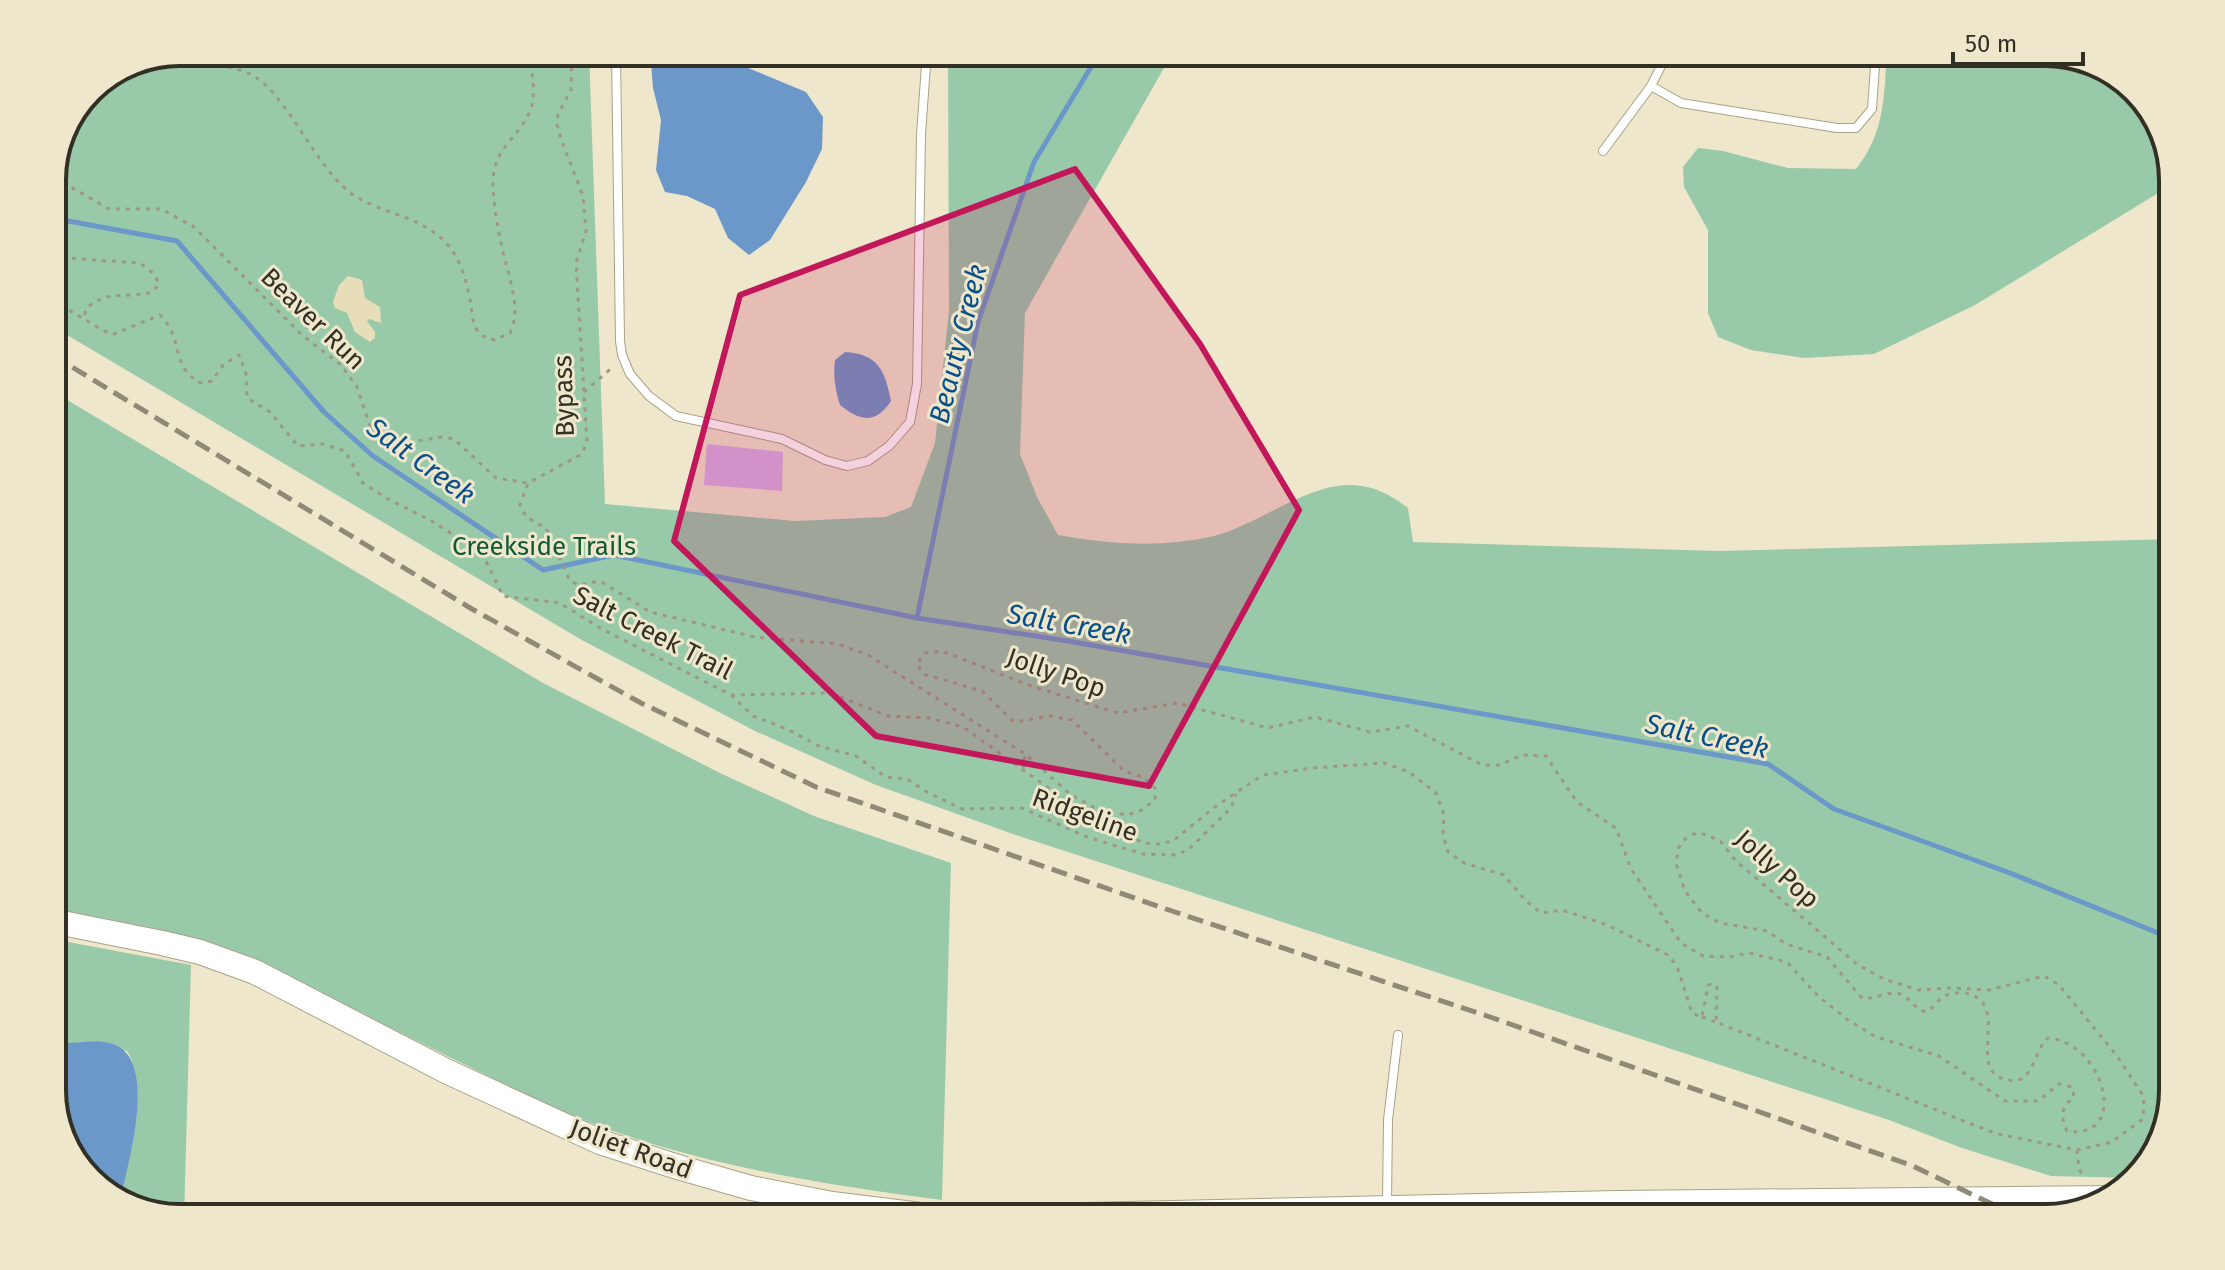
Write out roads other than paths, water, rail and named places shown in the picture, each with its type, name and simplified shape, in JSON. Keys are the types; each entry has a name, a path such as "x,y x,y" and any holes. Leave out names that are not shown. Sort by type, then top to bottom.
{"main road":[{"name":"Joliet Road","path":"66,924 200,952 255,972 448,1072 600,1142 751,1188 832,1204"},
{"name":"Joliet Road","path":"1865,1204 2078,1199"}],"lane":[{"path":"616,66 618,310 622,355 630,374 649,396 676,416 782,439 825,460 847,466 868,461 889,446 910,422 917,384 921,134 926,66"},
{"path":"1603,151 1651,86 1661,66"},
{"path":"1651,86 1681,103 1837,128 1856,128 1872,109 1875,66"},
{"path":"1387,1204 1388,1120 1398,1035"}],"water":[{"path":"651,66 744,66 806,92 823,117 822,149 806,182 770,240 749,255 728,238 715,209 687,196 665,192 656,170 661,120"},
{"path":"845,352 865,356 883,372 891,401 873,417 861,417 840,405 834,366 835,360"},
{"path":"66,1043 109,1043 125,1051 134,1067 138,1088 134,1138 123,1189 99,1171 75,1134 66,1098"}],"waterway":[{"name":"Beauty Creek","path":"917,618 978,322 1034,162 1092,66"},
{"name":"Salt Creek","path":"66,221 177,241 324,412 373,456 543,570 614,555 917,618 1068,641 1768,764 1834,809 2010,873 2159,933"}],"railway":[{"path":"66,363 472,609 641,703 816,787 1166,909 1493,1018 1913,1166 1992,1204"}],"park label":[{"name":"Creekside Trails","path":"544,546"}]}
